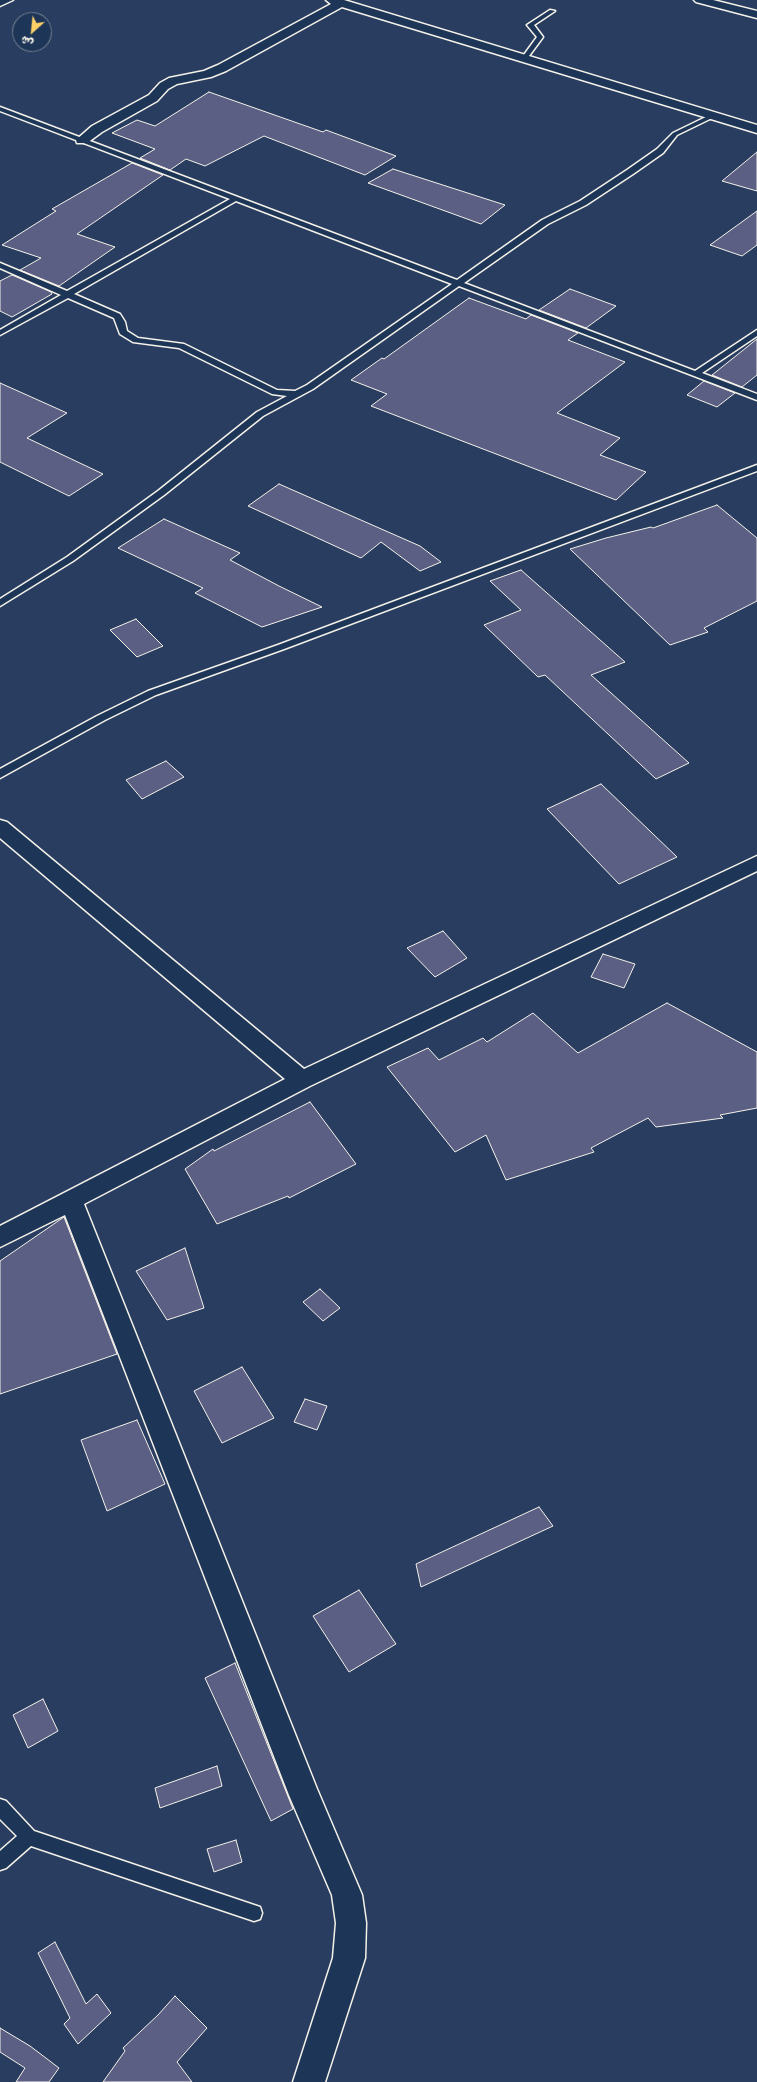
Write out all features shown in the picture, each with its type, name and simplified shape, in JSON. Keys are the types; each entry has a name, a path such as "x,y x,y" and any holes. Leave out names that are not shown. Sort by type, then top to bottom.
{"street":[{"path":"0,3 6,0"},
{"path":"700,0 757,15"},
{"path":"82,140 98,129 153,98 164,86 173,81 207,74 222,68 336,1 712,116 754,126"},
{"path":"0,827 302,1080"},
{"path":"0,1237 302,1080 757,863"},
{"path":"71,1201 304,1795 347,1895 351,1924 349,1958 309,2082"}],"lane":[{"path":"524,59 540,37 530,25 552,11"},
{"path":"0,109 455,284 698,373 757,397"},
{"path":"0,603 70,559 161,493 224,440 260,414 310,387 545,222 583,203 630,172 660,151 675,134 712,116"},
{"path":"0,333 234,199"},
{"path":"0,265 117,316 121,322 123,332 136,340 180,346 275,392 296,394"},
{"path":"698,373 757,332"},
{"path":"0,774 101,718 152,693 317,634 757,468"},
{"path":"0,1807 29,1837 254,1913"},
{"path":"0,1862 29,1837"}],"building":[{"path":"209,92 323,132 326,130 396,156 365,175 264,136 205,166 186,159 170,170 140,158 155,149 112,133 137,120 155,126"},
{"path":"757,152 757,191 722,181"},
{"path":"132,163 163,175 77,234 115,247 59,286 20,270 41,258 2,245 56,211 52,209"},
{"path":"393,169 505,205 481,224 368,183"},
{"path":"757,211 757,245 742,256 710,245"},
{"path":"12,275 51,292 52,294 12,317 0,311 0,281"},
{"path":"570,289 616,306 586,328 539,310"},
{"path":"469,298 526,319 531,315 578,333 568,340 625,362 557,413 620,438 600,455 646,472 616,500 371,406 387,394 351,380 382,358 384,359"},
{"path":"757,339 757,375 742,387 712,375"},
{"path":"704,381 735,393 717,407 687,395"},
{"path":"0,383 67,413 27,438 103,474 69,496 0,462"},
{"path":"279,484 420,546 441,562 420,571 381,542 361,558 248,506"},
{"path":"717,505 757,538 757,601 704,628 708,632 670,645 570,549 606,538 651,527 653,528"},
{"path":"164,519 240,553 230,560 322,607 262,627 195,593 203,588 118,548"},
{"path":"521,570 625,662 591,675 689,763 656,779 545,675 538,677 484,625 521,610 490,581"},
{"path":"136,619 163,646 137,657 110,630"},
{"path":"166,761 184,777 142,799 126,780"},
{"path":"601,784 677,857 619,884 547,809"},
{"path":"443,931 467,958 435,977 407,948"},
{"path":"603,954 635,964 624,988 591,977"},
{"path":"667,1003 757,1052 757,1108 720,1115 723,1118 656,1127 648,1118 591,1148 594,1152 506,1180 486,1135 455,1152 387,1067 428,1048 439,1060 483,1038 487,1042 533,1013 578,1053"},
{"path":"310,1102 356,1164 289,1198 288,1196 217,1224 185,1169 213,1149 214,1151"},
{"path":"64,1217 117,1354 0,1394 0,1261"},
{"path":"185,1248 204,1308 167,1320 136,1271"},
{"path":"320,1289 340,1308 323,1321 303,1302"},
{"path":"242,1367 274,1418 222,1443 194,1391"},
{"path":"305,1399 327,1406 317,1430 294,1422"},
{"path":"137,1420 165,1484 107,1511 81,1440"},
{"path":"539,1507 553,1526 421,1587 416,1564"},
{"path":"359,1590 396,1644 349,1672 313,1616"},
{"path":"235,1663 293,1809 271,1821 205,1678"},
{"path":"43,1699 58,1731 28,1748 13,1715"},
{"path":"217,1766 222,1786 160,1808 155,1788"},
{"path":"236,1840 242,1862 214,1872 207,1849"},
{"path":"55,1942 86,2004 97,1994 111,2013 78,2044 64,2024 70,2018 38,1953"},
{"path":"175,1996 207,2028 177,2062 192,2082 103,2082 125,2051 123,2048 158,2015"},
{"path":"0,2028 30,2046 59,2068 49,2082 16,2082 25,2068 0,2052"}]}
